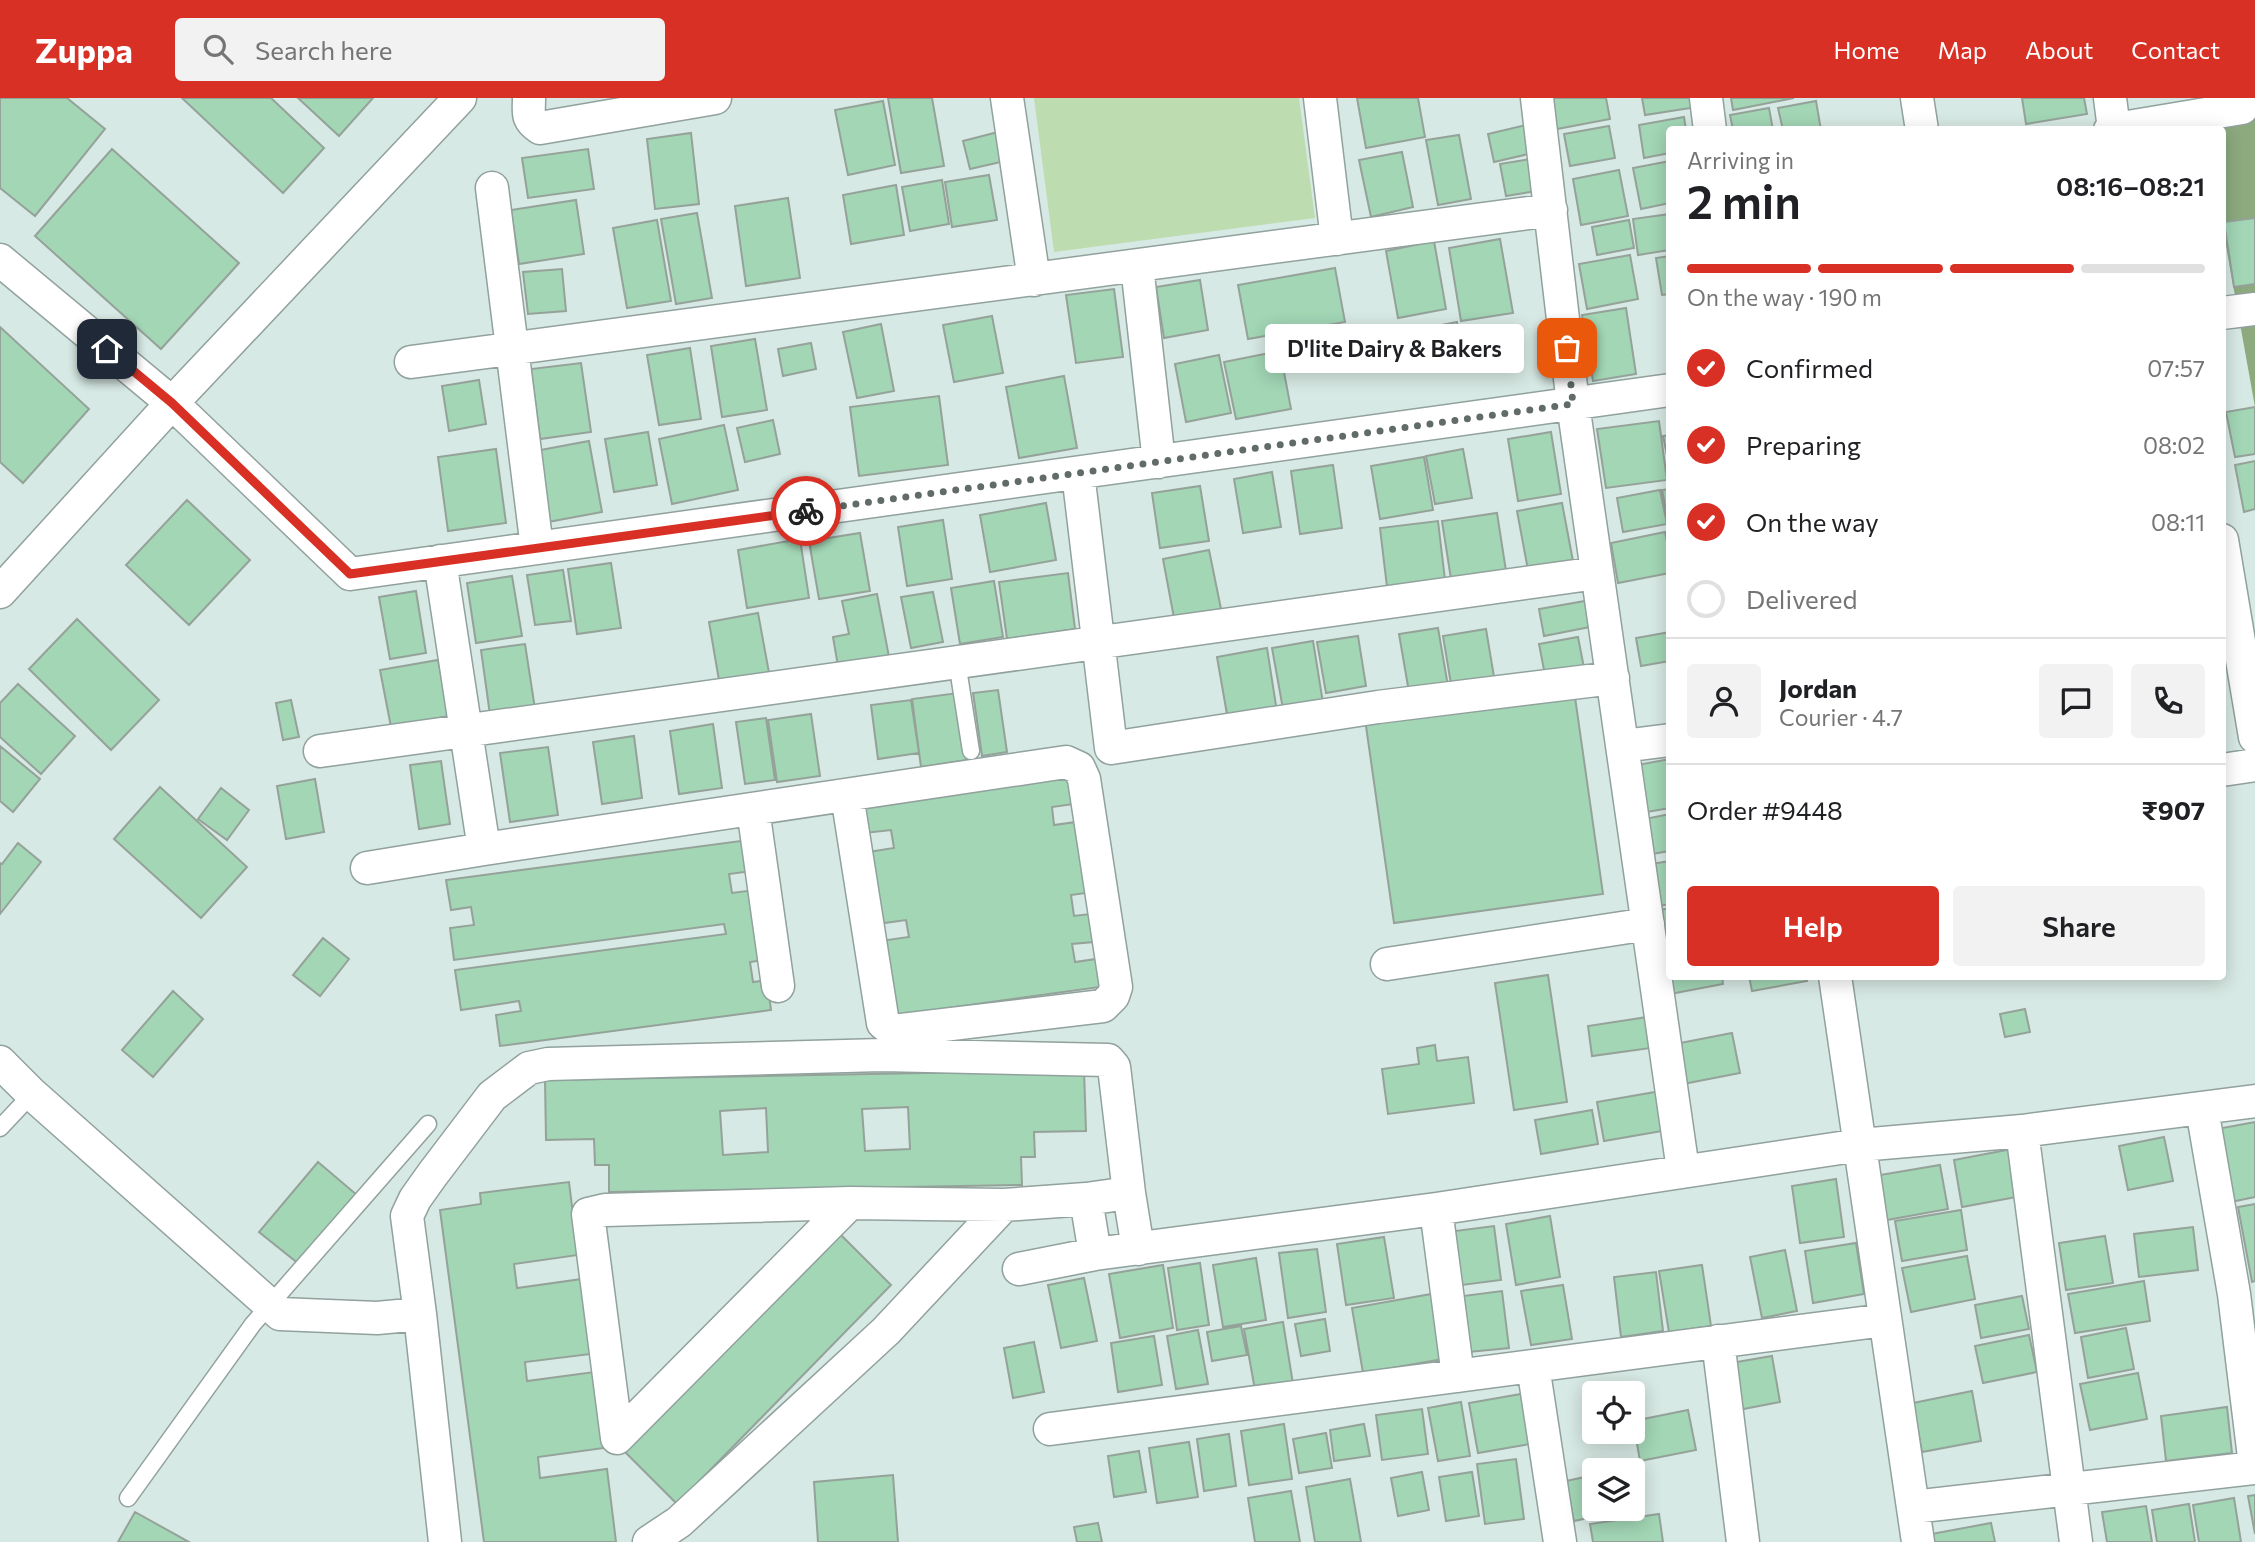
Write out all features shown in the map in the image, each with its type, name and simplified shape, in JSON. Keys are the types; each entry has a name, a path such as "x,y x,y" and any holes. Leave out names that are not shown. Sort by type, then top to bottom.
{"street":[{"path":"0,592 172,403 460,98"},
{"path":"529,98 528,114 532,123 540,128 715,98"},
{"path":"1007,98 1034,280"},
{"path":"1320,98 1337,239"},
{"path":"1536,98 1573,404 1683,1170"},
{"path":"1706,98 1710,126"},
{"path":"1917,98 1921,126"},
{"path":"2110,98 2112,126"},
{"path":"2131,126 2242,108"},
{"path":"492,188 537,548"},
{"path":"411,362 1551,210"},
{"path":"0,260 172,403 350,574 1666,391"},
{"path":"1138,266 1159,461"},
{"path":"2226,313 2255,309"},
{"path":"1078,472 1111,748 1378,707 1613,678"},
{"path":"440,561 484,849"},
{"path":"2226,564 2255,737"},
{"path":"320,751 1597,573"},
{"path":"1623,747 1666,741"},
{"path":"368,868 484,849 1066,762 1079,768 1084,779 1116,987 1113,996 1103,1006 893,1031 883,1023 846,795"},
{"path":"2226,769 2255,765"},
{"path":"753,809 778,986"},
{"path":"1388,964 1648,924"},
{"path":"1836,980 1918,1542"},
{"path":"446,1542 407,1216 415,1199 492,1096 529,1068 548,1064 882,1055 1108,1060 1114,1067 1138,1249"},
{"path":"0,1062 32,1094 280,1314 377,1318 420,1314"},
{"path":"1019,1269 1095,1254 1436,1209 1860,1145 2022,1131 2255,1101"},
{"path":"1913,1507 2255,1467 2245,1293 2202,1109"},
{"path":"2022,1131 2077,1542"},
{"path":"850,1203 617,1438 588,1214 606,1210 850,1203 1004,1205 1129,1193"},
{"path":"1086,1199 1095,1254"},
{"path":"649,1542 679,1522 886,1331 1004,1205"},
{"path":"1436,1209 1458,1376"},
{"path":"1050,1429 1885,1320"},
{"path":"1718,1342 1743,1542"},
{"path":"1533,1366 1560,1542"}],"lane":[{"path":"957,662 971,751"},
{"path":"0,1128 32,1094"},
{"path":"128,1499 253,1324 428,1124"}],"green space":[{"path":"1034,98 1299,98 1315,218 1054,252"},
{"path":"2198,98 2255,98 2255,407 2226,246 2226,126 2203,126"}],"building":[{"path":"0,98 67,98 105,129 35,216 0,188"},
{"path":"182,98 271,98 324,148 283,193"},
{"path":"298,98 373,98 339,136"},
{"path":"888,98 932,98 944,166 901,173"},
{"path":"1357,98 1418,98 1425,137 1366,148"},
{"path":"1551,98 1606,98 1610,119 1557,129"},
{"path":"1642,98 1695,98 1697,107 1645,115"},
{"path":"1731,98 1794,98 1733,110"},
{"path":"2022,98 2084,98 2087,114 2026,124"},
{"path":"883,101 895,165 848,175 835,110"},
{"path":"1816,101 1820,126 1782,126 1778,108"},
{"path":"1769,108 1772,126 1732,126 1730,115"},
{"path":"1684,117 1685,126 1666,126 1666,154 1644,158 1639,125"},
{"path":"1526,125 1533,153 1494,162 1488,134"},
{"path":"1609,126 1615,158 1570,166 1564,134"},
{"path":"998,132 1005,161 970,169 963,141"},
{"path":"691,133 699,204 655,209 647,139"},
{"path":"1459,135 1471,199 1438,205 1426,140"},
{"path":"112,149 239,263 161,349 35,236"},
{"path":"588,149 594,189 528,198 522,158"},
{"path":"1402,152 1413,207 1371,217 1359,160"},
{"path":"1536,158 1542,190 1506,196 1500,164"},
{"path":"1666,162 1666,204 1641,209 1633,168"},
{"path":"1619,170 1628,216 1581,225 1573,179"},
{"path":"989,175 997,220 952,227 945,182"},
{"path":"942,180 949,224 910,231 902,187"},
{"path":"896,185 904,235 851,244 843,195"},
{"path":"788,198 800,278 746,286 735,206"},
{"path":"576,200 584,254 519,264 511,210"},
{"path":"697,213 712,298 676,304 661,219"},
{"path":"1666,215 1666,251 1638,255 1633,219"},
{"path":"2255,218 2255,284 2234,287 2226,222"},
{"path":"657,220 671,301 627,308 613,228"},
{"path":"1629,220 1634,248 1597,255 1592,227"},
{"path":"1500,239 1513,313 1461,321 1449,248"},
{"path":"1434,241 1446,309 1398,318 1386,251"},
{"path":"1630,255 1638,299 1587,309 1579,264"},
{"path":"1666,257 1666,294 1662,295 1656,258"},
{"path":"1335,268 1345,322 1248,339 1238,285"},
{"path":"562,269 566,311 528,314 523,272"},
{"path":"1200,280 1208,330 1164,338 1156,287"},
{"path":"1114,289 1123,357 1076,363 1066,295"},
{"path":"1626,308 1636,374 1593,381 1582,315"},
{"path":"992,316 1003,373 954,382 943,325"},
{"path":"1457,322 1462,354 1427,360 1421,329"},
{"path":"881,324 894,391 857,398 843,332"},
{"path":"0,327 89,409 23,483 0,462"},
{"path":"755,339 767,410 722,417 711,346"},
{"path":"811,343 816,369 783,376 778,349"},
{"path":"690,348 701,419 659,425 647,355"},
{"path":"1280,351 1291,409 1236,419 1224,362"},
{"path":"1219,355 1231,413 1186,422 1175,364"},
{"path":"581,363 591,432 540,439 531,369"},
{"path":"1064,376 1077,448 1019,458 1006,387"},
{"path":"479,380 486,424 449,431 442,386"},
{"path":"939,396 948,465 859,476 850,407"},
{"path":"2255,407 2255,454 2235,457 2226,412"},
{"path":"773,420 780,454 745,462 737,428"},
{"path":"1659,421 1666,480 1606,488 1597,429"},
{"path":"724,425 738,490 672,504 659,439"},
{"path":"648,432 657,485 614,492 605,439"},
{"path":"1551,432 1561,494 1518,501 1508,439"},
{"path":"589,441 602,512 548,522 535,451"},
{"path":"496,449 506,523 448,531 438,457"},
{"path":"1463,449 1472,498 1435,504 1426,456"},
{"path":"1424,457 1433,510 1380,519 1371,466"},
{"path":"2255,461 2255,509 2244,512 2235,465"},
{"path":"1333,465 1342,528 1300,534 1291,471"},
{"path":"1272,472 1281,527 1243,533 1234,479"},
{"path":"1200,486 1209,541 1160,548 1152,493"},
{"path":"1660,490 1666,524 1623,532 1617,498"},
{"path":"1662,490 1666,490 1666,509"},
{"path":"187,500 250,560 189,625 126,565"},
{"path":"1046,503 1056,560 990,572 980,515"},
{"path":"1562,503 1573,561 1528,570 1517,511"},
{"path":"1497,513 1506,571 1451,579 1442,521"},
{"path":"943,520 952,579 907,586 898,527"},
{"path":"1438,521 1445,580 1387,587 1380,528"},
{"path":"1665,532 1666,574 1618,583 1611,543"},
{"path":"860,533 870,591 819,599 809,541"},
{"path":"800,539 809,598 747,608 738,550"},
{"path":"1209,550 1221,609 1174,618 1163,559"},
{"path":"611,563 621,628 577,634 568,569"},
{"path":"563,570 571,621 535,625 527,575"},
{"path":"1068,573 1075,629 1007,639 999,582"},
{"path":"512,576 522,636 476,643 467,583"},
{"path":"994,581 1003,637 960,644 951,588"},
{"path":"416,591 426,653 390,659 379,597"},
{"path":"933,592 943,642 911,648 901,597"},
{"path":"877,594 889,657 838,666 833,637 849,634 842,601"},
{"path":"1585,601 1590,627 1544,636 1539,609"},
{"path":"758,613 770,678 720,686 709,622"},
{"path":"77,619 159,700 111,750 29,669"},
{"path":"1438,628 1449,692 1410,698 1399,634"},
{"path":"1486,629 1495,683 1452,690 1443,636"},
{"path":"1666,633 1666,662 1641,666 1636,638"},
{"path":"1358,636 1366,686 1326,693 1317,642"},
{"path":"1578,637 1584,668 1545,675 1539,644"},
{"path":"1313,641 1323,703 1283,709 1272,648"},
{"path":"525,644 535,709 490,715 481,650"},
{"path":"1267,648 1277,712 1228,720 1217,657"},
{"path":"438,660 449,716 391,727 380,670"},
{"path":"18,684 75,736 41,774 0,737 0,703"},
{"path":"998,690 1007,752 982,756 973,693"},
{"path":"1574,690 1603,894 1394,923 1365,719"},
{"path":"958,693 967,760 921,767 912,699"},
{"path":"291,700 299,737 283,740 276,703"},
{"path":"911,700 919,753 878,759 871,705"},
{"path":"811,714 820,776 777,782 768,720"},
{"path":"766,718 775,780 745,784 736,722"},
{"path":"713,724 722,788 679,794 670,731"},
{"path":"634,736 642,798 602,804 593,742"},
{"path":"0,746 40,779 13,812 0,801"},
{"path":"548,747 558,815 510,822 500,753"},
{"path":"1666,760 1666,809 1641,813 1632,766"},
{"path":"441,761 450,824 419,829 410,765"},
{"path":"1070,773 1074,804 1052,807 1054,825 1076,822 1086,893 1071,895 1074,916 1090,914 1093,942 1072,944 1075,962 1096,959 1100,987 890,1016 880,941 909,937 906,920 877,924 868,852 894,848 891,830 865,833 860,802"},
{"path":"315,779 324,832 286,839 277,786"},
{"path":"160,787 247,867 201,918 114,839"},
{"path":"221,788 249,810 227,840 198,819"},
{"path":"1666,815 1666,852 1652,854 1645,819"},
{"path":"748,840 752,871 729,874 732,893 755,890 764,960 750,962 753,982 767,980 771,1010 500,1046 496,1015 521,1011 519,1001 461,1010 455,970 726,934 724,924 454,960 450,928 474,925 471,907 451,910 446,880"},
{"path":"18,843 41,862 0,914 0,863 2,864"},
{"path":"1666,862 1666,905 1659,906 1651,864"},
{"path":"1666,909 1666,947 1661,948 1654,911"},
{"path":"323,938 349,959 320,996 293,975"},
{"path":"1666,952 1666,974 1662,953"},
{"path":"1548,975 1567,1102 1514,1110 1495,983"},
{"path":"1667,980 1722,980 1723,984 1670,994"},
{"path":"1750,980 1807,981 1752,991"},
{"path":"173,991 203,1019 153,1077 122,1050"},
{"path":"2025,1009 2030,1032 2005,1037 2000,1014"},
{"path":"1647,1017 1651,1048 1592,1056 1588,1026"},
{"path":"1732,1033 1740,1073 1683,1084 1675,1044"},
{"path":"1435,1045 1437,1061 1468,1057 1474,1103 1388,1114 1382,1069 1419,1064 1417,1048"},
{"path":"1084,1070 1086,1131 1034,1132 1035,1157 1021,1157 1022,1185 609,1192 609,1165 595,1165 594,1139 546,1140 545,1080","holes":["908,1107 910,1149 865,1151 862,1109","766,1108 768,1152 723,1155 720,1111"]},
{"path":"1661,1091 1668,1130 1604,1141 1597,1102"},
{"path":"1592,1110 1598,1144 1541,1154 1535,1120"},
{"path":"2255,1122 2255,1197 2231,1202 2217,1129"},
{"path":"2164,1137 2173,1181 2128,1190 2119,1146"},
{"path":"2012,1149 2022,1196 1962,1207 1954,1160"},
{"path":"318,1162 357,1195 299,1264 259,1232"},
{"path":"1940,1165 1948,1209 1887,1220 1880,1175"},
{"path":"1836,1179 1844,1237 1800,1243 1792,1186"},
{"path":"569,1182 578,1255 514,1264 517,1288 582,1279 591,1354 525,1362 527,1381 594,1372 604,1448 538,1457 540,1478 607,1469 616,1542 484,1542 440,1210 481,1204 480,1193"},
{"path":"2255,1204 2255,1281 2252,1282 2238,1207"},
{"path":"1961,1210 1967,1250 1902,1261 1895,1221"},
{"path":"1550,1216 1560,1277 1516,1285 1506,1224"},
{"path":"1494,1226 1501,1280 1462,1285 1455,1231"},
{"path":"2193,1227 2198,1270 2139,1277 2134,1234"},
{"path":"838,1232 891,1285 677,1504 623,1450"},
{"path":"2105,1236 2113,1283 2066,1290 2059,1243"},
{"path":"1384,1237 1394,1298 1346,1305 1337,1244"},
{"path":"1856,1243 1864,1294 1813,1303 1805,1251"},
{"path":"1317,1249 1326,1312 1288,1318 1279,1253"},
{"path":"1785,1250 1797,1311 1762,1318 1750,1257"},
{"path":"1967,1256 1975,1299 1911,1312 1902,1268"},
{"path":"1256,1258 1266,1320 1223,1327 1213,1265"},
{"path":"1200,1263 1209,1325 1177,1330 1168,1268"},
{"path":"1163,1265 1173,1328 1120,1338 1109,1274"},
{"path":"1702,1265 1711,1326 1669,1332 1659,1271"},
{"path":"1656,1272 1663,1331 1621,1337 1614,1277"},
{"path":"1084,1278 1097,1341 1061,1348 1048,1285"},
{"path":"2144,1281 2150,1321 2075,1333 2068,1294"},
{"path":"1563,1285 1572,1339 1531,1345 1521,1291"},
{"path":"1502,1291 1509,1348 1469,1352 1463,1296"},
{"path":"1437,1293 1449,1358 1363,1373 1352,1308"},
{"path":"2022,1296 2029,1329 1981,1338 1975,1305"},
{"path":"1325,1319 1330,1351 1301,1356 1295,1324"},
{"path":"1283,1322 1293,1384 1255,1390 1244,1329"},
{"path":"1241,1326 1247,1355 1212,1361 1207,1332"},
{"path":"2126,1328 2134,1369 2088,1378 2081,1337"},
{"path":"1198,1330 1208,1384 1176,1389 1167,1336"},
{"path":"2029,1335 2037,1372 1983,1383 1975,1346"},
{"path":"1154,1336 1162,1385 1118,1392 1111,1343"},
{"path":"1034,1342 1044,1392 1013,1398 1004,1348"},
{"path":"1772,1356 1780,1402 1733,1411 1725,1364"},
{"path":"2138,1373 2147,1419 2090,1430 2080,1384"},
{"path":"1972,1391 1981,1441 1922,1452 1913,1403"},
{"path":"1521,1394 1530,1444 1478,1453 1469,1403"},
{"path":"1461,1402 1470,1456 1438,1461 1428,1408"},
{"path":"2227,1407 2232,1453 2166,1461 2161,1416"},
{"path":"1422,1409 1428,1454 1382,1460 1376,1415"},
{"path":"1688,1410 1696,1450 1645,1460 1639,1458 1637,1444 1645,1444 1645,1419"},
{"path":"1284,1424 1292,1479 1249,1485 1241,1431"},
{"path":"1364,1424 1370,1456 1334,1461 1330,1430"},
{"path":"1326,1433 1332,1468 1299,1473 1293,1439"},
{"path":"1229,1434 1236,1486 1204,1491 1197,1439"},
{"path":"1189,1442 1198,1497 1157,1503 1149,1448"},
{"path":"1139,1451 1146,1492 1114,1497 1108,1456"},
{"path":"1516,1459 1524,1519 1485,1524 1477,1464"},
{"path":"1422,1472 1429,1510 1398,1516 1391,1478"},
{"path":"1472,1472 1479,1516 1446,1521 1439,1477"},
{"path":"893,1475 898,1542 818,1542 814,1482"},
{"path":"1582,1478 1582,1519 1574,1521 1566,1481"},
{"path":"1350,1479 1361,1542 1315,1542 1306,1487"},
{"path":"1291,1491 1300,1542 1255,1542 1248,1498"},
{"path":"2255,1495 2255,1534 2248,1496"},
{"path":"2234,1498 2241,1542 2199,1542 2193,1505"},
{"path":"2189,1504 2195,1542 2157,1542 2152,1510"},
{"path":"2146,1506 2152,1542 2107,1542 2102,1512"},
{"path":"135,1512 189,1542 118,1542"},
{"path":"1659,1514 1663,1542 1593,1542 1590,1524 1645,1521 1645,1516"},
{"path":"1098,1523 1102,1542 1077,1542 1074,1527"},
{"path":"1991,1523 1995,1542 1928,1542 1926,1535"}],"way so far":[{"path":"806,511 1573,404 1567,348"}],"place":[{"name":"D'lite Dairy & Bakers","path":"1567,348"}],"route":[{"path":"107,349 172,403 350,574 806,511"}]}
